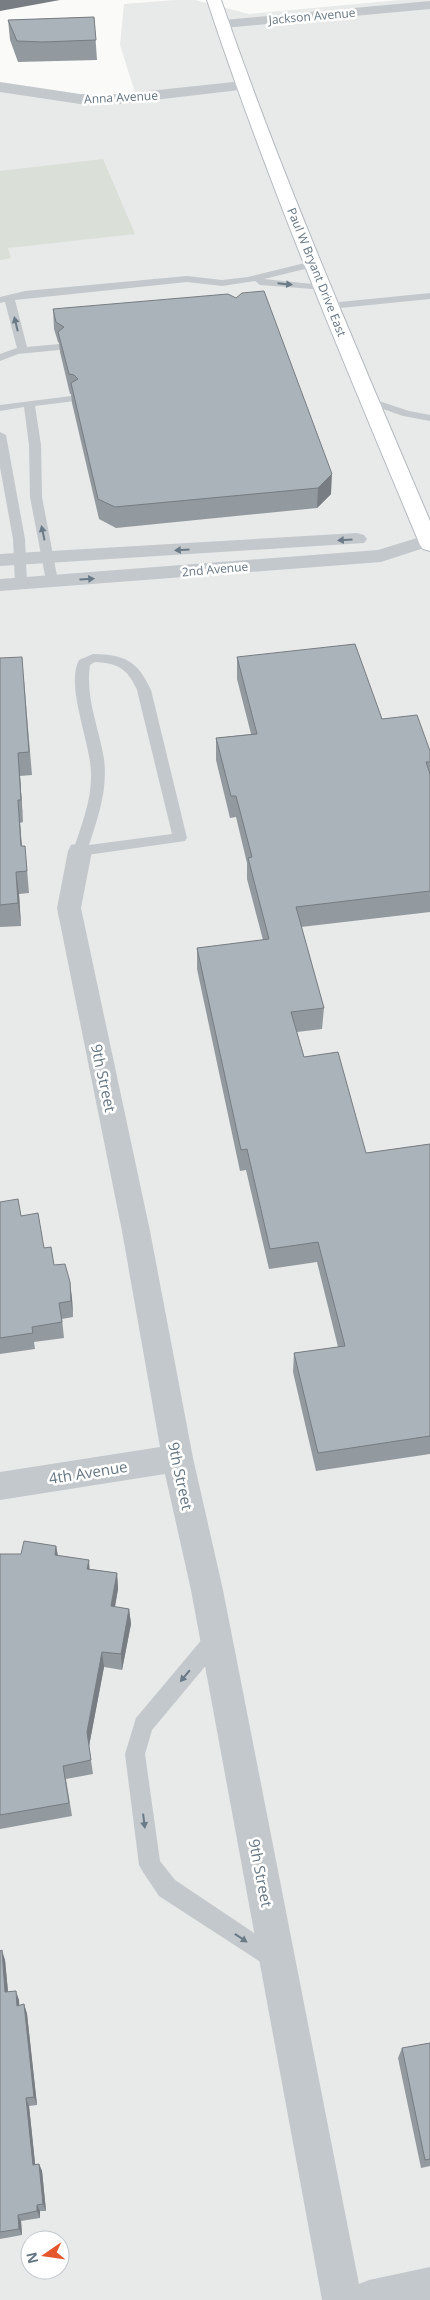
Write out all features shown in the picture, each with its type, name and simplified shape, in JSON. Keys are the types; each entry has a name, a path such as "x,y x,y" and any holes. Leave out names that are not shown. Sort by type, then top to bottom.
{"main road":[{"name":"Paul W Bryant Drive East","path":"214,0 224,24 243,86 322,288 429,542"}],"street":[{"name":"Jackson Avenue","path":"224,24 401,4 430,5"},
{"name":"Anna Avenue","path":"0,87 80,99 120,99 243,86"},
{"name":"2nd Avenue","path":"10,560 380,537 429,542"},
{"name":"2nd Avenue","path":"0,585 381,556 429,542"},
{"name":"9th Street","path":"80,851 70,908 136,1231 177,1458 216,1638 342,2300"},
{"name":"4th Avenue","path":"0,1486 177,1458"},
{"path":"368,2300 430,2287"}],"lane":[{"path":"23,351 4,299 187,279 222,283 248,280 313,264"},
{"path":"248,280 322,288"},
{"path":"222,283 229,292"},
{"path":"330,306 430,296"},
{"path":"0,358 23,351 59,347"},
{"path":"0,408 71,399"},
{"path":"370,401 407,414 430,418"},
{"path":"29,403 36,445 36,497 49,557 52,581"},
{"path":"0,435 19,539 10,560 21,584"},
{"path":"80,851 180,838 144,690 136,671 115,658 93,658"},
{"name":"9th Street","path":"80,851 96,800 97,790 98,772 82,689 81,673 84,663 93,658"},
{"path":"216,1638 143,1725 135,1754 150,1865 167,1888 278,1963"}],"shaded area":[{"path":"195,0 249,14 400,0 430,0 430,2300 0,2300 0,89 137,99 120,45 124,4"},
{"path":"103,159 135,234 8,248 11,258 0,260 0,171"}],"building":[{"path":"94,17 96,40 42,42 17,41 8,20"},
{"path":"264,291 332,474 318,488 115,507 98,499 71,383 78,379 74,375 69,374 58,332 64,327 56,322 53,309 228,294 236,298 242,293"},
{"path":"355,644 382,719 417,715 430,751 430,762 426,762 430,774 430,891 296,907 324,1008 291,1012 304,1057 338,1052 366,1153 430,1144 430,1436 318,1453 294,1353 345,1346 318,1242 270,1249 247,1149 241,1150 197,948 269,939 248,858 252,857 236,796 231,796 216,738 257,734 237,657"},
{"path":"22,657 29,752 18,753 21,800 18,800 21,846 25,846 27,871 16,872 18,903 0,905 0,658"},
{"path":"18,1199 21,1216 38,1213 44,1248 51,1247 54,1265 65,1264 70,1282 71,1301 59,1303 62,1322 32,1327 33,1333 0,1338 0,1202"},
{"path":"24,1541 56,1546 55,1555 89,1560 87,1569 117,1573 111,1606 129,1609 121,1654 102,1652 87,1732 91,1760 63,1766 69,1803 0,1815 0,1554 21,1554"},
{"path":"2,1950 5,1992 16,1991 17,2006 24,2004 34,2097 26,2098 33,2165 39,2164 43,2204 37,2205 37,2211 18,2215 19,2229 0,2232 0,1951"},
{"path":"430,2043 430,2159 425,2160 402,2048"}]}
